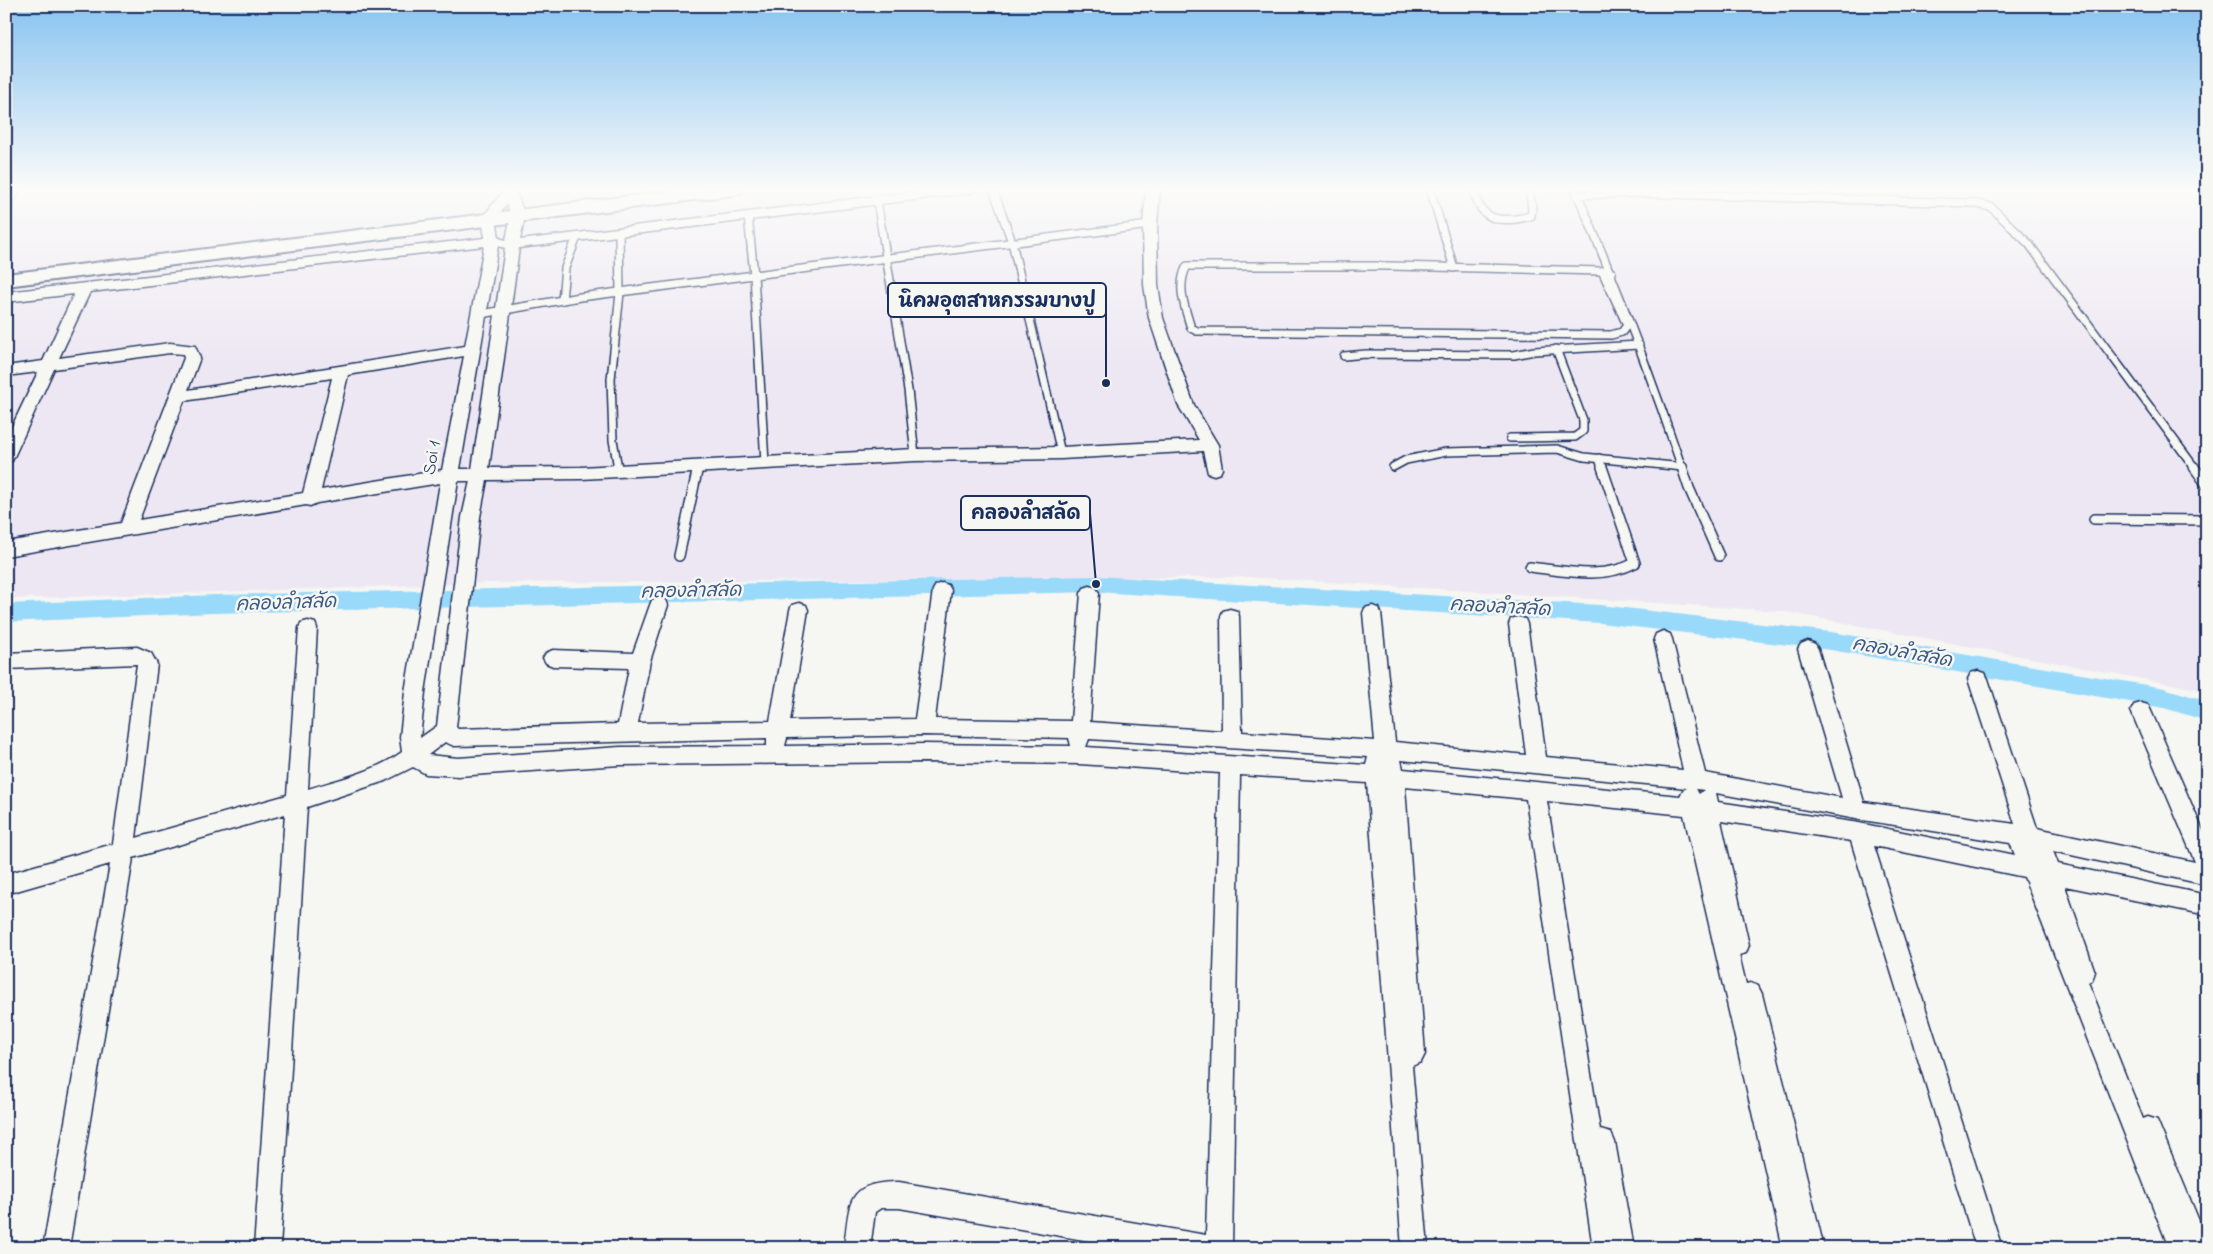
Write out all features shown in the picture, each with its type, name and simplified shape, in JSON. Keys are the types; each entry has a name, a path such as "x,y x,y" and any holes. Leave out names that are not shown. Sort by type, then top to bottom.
{"main road":[{"path":"6,280 259,248"}],"street":[{"path":"6,297 435,248"},
{"name":"Soi 1","path":"411,746 450,475 491,248"},
{"path":"446,730 471,517 480,475 512,248"},
{"path":"1150,248 1151,285 1156,318 1186,405 1210,445 1214,469"},
{"path":"6,457 84,288"},
{"path":"6,371 170,348 190,349 192,358 128,527"},
{"path":"177,396 341,372 472,350"},
{"path":"310,500 341,372"},
{"path":"6,549 128,527 310,500 450,475 698,467 916,455 1061,453 1210,445"},
{"path":"924,727 942,590"},
{"path":"1079,755 1079,730 1090,592"},
{"path":"626,732 640,661 659,605"},
{"path":"775,755 777,731 799,610"},
{"path":"1372,613 1384,750 1415,1248"},
{"path":"1230,616 1232,739"},
{"path":"1518,624 1537,764"},
{"path":"267,1248 308,628"},
{"path":"1663,639 1696,781 1796,1248"},
{"path":"1808,650 1989,1248"},
{"path":"6,661 137,655 144,658 147,664 123,852 56,1248"},
{"path":"553,658 640,661"},
{"path":"1978,679 2039,869 2182,1248"},
{"path":"2141,711 2207,866"},
{"path":"446,730 454,738 481,739 626,732 777,731 924,727 1079,730 1384,750 1537,764 1696,781 1862,826 2039,869 2207,905"},
{"path":"6,884 295,802 378,775 399,766 411,746 446,730"},
{"path":"411,746 426,765 458,767 620,756 924,753 1079,755 1385,775 1862,826 2028,836 2207,875"},
{"path":"1219,1248 1230,766"},
{"path":"1385,775 1427,1248"},
{"path":"1541,792 1606,1248"},
{"path":"1541,792 1621,1248"},
{"path":"1701,808 1743,967 1811,1248"},
{"path":"1862,826 2000,1248"},
{"path":"2039,869 2085,974 2197,1248"},
{"path":"857,1248 863,1205 877,1196 900,1195 1171,1245 1208,1248"}],"lane":[{"path":"562,300 562,282 572,248"},
{"path":"618,470 613,440 611,379 620,293 619,248"},
{"path":"751,248 765,462"},
{"path":"884,248 908,390 916,455"},
{"path":"480,314 562,300 971,248"},
{"path":"1013,248 1061,453"},
{"path":"1448,248 1454,268"},
{"path":"1601,248 1639,344 1689,488 1719,556"},
{"path":"2032,248 2207,485"},
{"path":"1602,271 1628,325 1622,332 1611,335 1197,331 1191,328 1180,286 1181,273 1187,266 1454,268 1602,271 1612,273"},
{"path":"1344,356 1514,354 1639,344"},
{"path":"1510,438 1575,436 1583,431 1583,420 1556,350"},
{"path":"1392,466 1406,460 1446,452 1557,449 1584,457 1682,467"},
{"path":"1530,567 1589,573 1624,570 1635,563 1599,458"},
{"path":"679,556 698,467"},
{"path":"2094,519 2207,520"}],"shaded area":[{"path":"6,248 2207,248 2207,691 1781,611 1248,577 489,583 6,599"}],"waterway":[{"name":"คลองลำสลัด","path":"6,613 214,604 1096,584 1600,614 1831,641 2164,698 2207,711"}],"place":[{"name":"นิคมอุตสาหกรรมบางปู","path":"1106,383"},
{"name":"คลองลำสลัด","path":"1096,584"}]}
